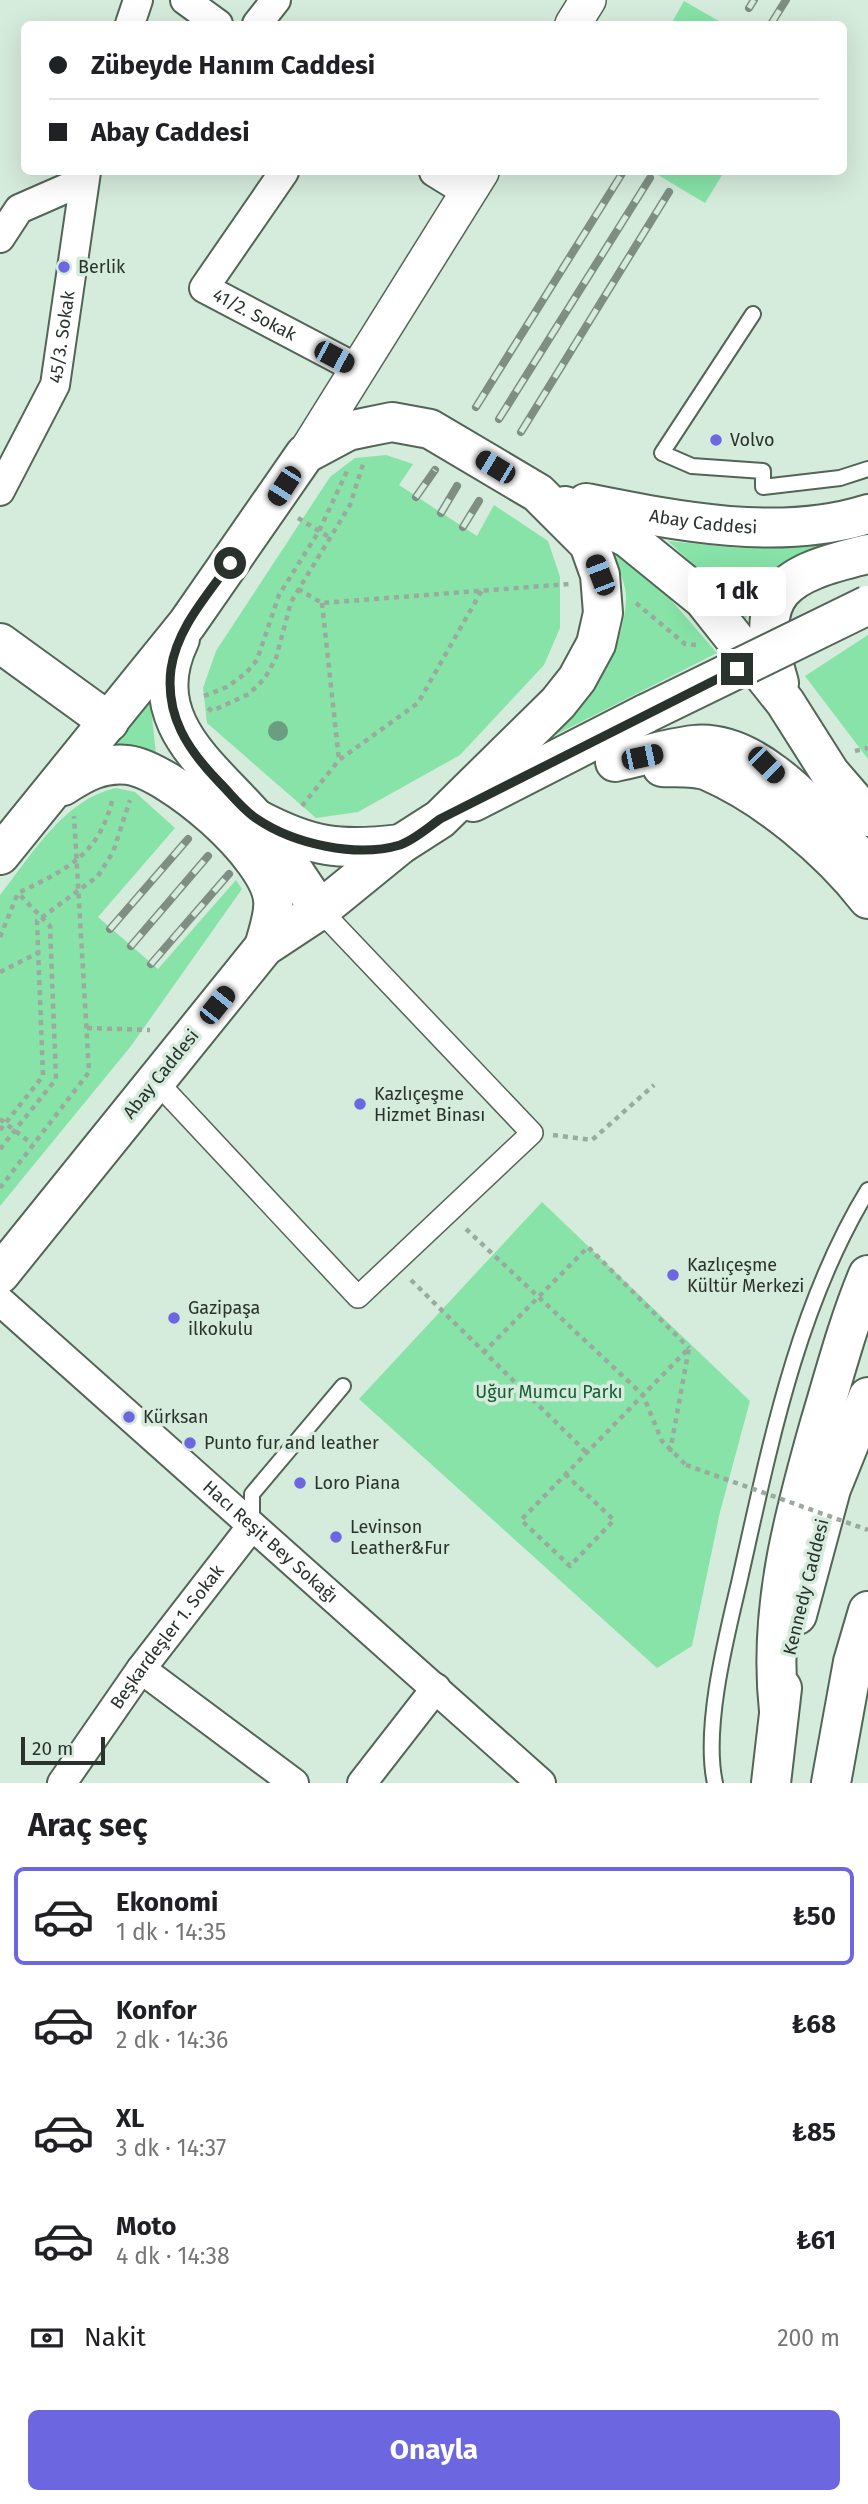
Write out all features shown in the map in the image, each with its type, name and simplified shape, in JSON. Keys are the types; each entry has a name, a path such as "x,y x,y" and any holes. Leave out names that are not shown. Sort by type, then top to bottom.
{"main road":[{"name":"Abay Caddesi","path":"305,454 348,430 361,440 392,422 430,429 538,493 589,544 600,575 603,613 596,644 577,679 558,703 440,819"},
{"path":"0,855 187,624 292,514 305,454"},
{"name":"Abay Caddesi","path":"538,493 654,516 714,524 794,526 842,522 868,514"},
{"path":"538,493 628,538 703,599 785,702 830,773 868,817"},
{"path":"785,702 771,658 767,628 774,599 791,582 818,566 868,554"},
{"name":"Abay Caddesi","path":"0,1274 264,947 320,910 401,845 440,819 647,713 868,605"},
{"path":"187,624 171,669 170,693 178,730 207,769 255,818 320,910"},
{"path":"0,643 109,722"},
{"path":"440,819 615,762 695,745 731,748 766,765 868,866"},
{"path":"615,762 708,771 775,809 854,881 868,899"},
{"path":"49,795 86,771 105,765 127,765 152,771 184,793 233,837 270,884 274,901 264,947"},
{"path":"255,818 291,837 315,845 359,849 401,845"},
{"path":"779,1711 775,1671 785,1555 831,1384 868,1275"},
{"name":"Kennedy Caddesi","path":"771,1783 779,1711 792,1636 831,1489 868,1397"},
{"path":"831,1783 853,1661 868,1611"}],"street":[{"path":"131,21 138,0"},
{"path":"185,0 214,21"},
{"path":"259,21 276,0"},
{"path":"575,21 588,0"},
{"name":"41/2. Sokak","path":"282,175 204,288 356,368"},
{"path":"305,454 474,182 446,175"},
{"path":"0,237 19,209 84,176"},
{"name":"45/3. Sokak","path":"0,491 55,385 84,176"},
{"path":"156,1081 358,1297 532,1133 320,910"},
{"name":"Hacı Reşit Bey Sokağı","path":"0,1301 541,1783"},
{"name":"Beşkardeşler 1. Sokak","path":"62,1783 141,1670 251,1527"},
{"path":"141,1670 294,1783"},
{"path":"362,1783 436,1688"}],"lane":[{"path":"753,314 662,453 692,466 763,471 763,487 840,478 868,469"},
{"path":"715,1783 711,1748 725,1645 783,1398 819,1294 848,1222 868,1190"},
{"path":"251,1527 252,1494 344,1386"}],"path":[{"path":"196,699 227,687 246,673 257,660 279,595 319,531 361,440"},
{"path":"196,699 212,711 224,708 249,694 265,678 276,658 298,589 332,539 350,505 367,452 361,440"},
{"path":"292,514 332,539"},
{"path":"570,571 575,595"},
{"path":"298,589 323,603 573,584"},
{"path":"294,816 339,760 418,703 482,590"},
{"path":"635,601 685,644 745,652"},
{"path":"323,603 339,760"},
{"path":"196,699 198,690"},
{"path":"0,1130 43,1076 37,921 98,876 113,852 135,786 152,771"},
{"path":"0,937 18,893 66,870 94,845 107,821 115,785"},
{"path":"0,1188 89,1072 76,818 49,795"},
{"path":"0,1149 56,1079 50,926 18,893"},
{"path":"0,972 38,953"},
{"path":"87,1028 150,1030"},
{"path":"532,1133 592,1140 654,1085"},
{"path":"0,1119 32,1144"},
{"path":"447,1212 643,1395 662,1441 686,1465 868,1530"},
{"path":"483,1353 588,1247 689,1348"},
{"path":"393,1262 586,1452"},
{"path":"565,1474 614,1520 570,1566 521,1520 586,1452 689,1348"},
{"path":"670,1451 689,1348"}],"green space":[{"path":"684,1 719,21 673,21"},
{"path":"658,175 722,175 705,203"},
{"path":"386,455 413,464 399,485 477,536 494,505 548,541 560,577 560,628 544,665 460,755 358,812 316,818 207,723 203,688 216,651 330,477 355,458"},
{"path":"668,541 738,548 860,542 796,557 754,590 745,624 723,593"},
{"path":"614,553 665,593 717,653 553,736 591,691 618,639 626,595"},
{"path":"868,635 868,759 805,676"},
{"path":"150,698 156,754 114,745"},
{"path":"116,788 135,792 175,828 98,917 158,969 236,880 242,889 131,1046 0,1206 0,895 65,816 97,794"},
{"name":"Uğur Mumcu Parkı","path":"542,1202 750,1401 720,1512 692,1646 657,1668 359,1399"}],"railway":[{"path":"749,8 754,0"},
{"path":"773,21 786,0"},
{"path":"476,407 621,175"},
{"path":"499,419 650,178"},
{"path":"521,432 669,192"},
{"path":"416,497 435,470"},
{"path":"441,513 457,486"},
{"path":"463,527 479,501"},
{"path":"110,929 188,839"},
{"path":"131,946 208,856"},
{"path":"151,964 229,874"}],"place":[{"name":"Berlik","path":"64,267"},
{"name":"Volvo","path":"716,440"},
{"name":"Kazlıçeşme Hizmet Binası","path":"360,1104"},
{"name":"Kazlıçeşme Kültür Merkezi","path":"673,1275"},
{"name":"Gazipaşa ilkokulu","path":"174,1318"},
{"name":"Kürksan","path":"129,1417"},
{"name":"Punto fur and leather","path":"190,1443"},
{"name":"Loro Piana","path":"300,1483"},
{"name":"Levinson Leather&Fur","path":"336,1537"}],"route":[{"path":"230,563 187,624 178,643 171,669 170,693 178,730 191,751 255,818 291,837 315,845 359,849 401,845 440,819 737,669"}]}
